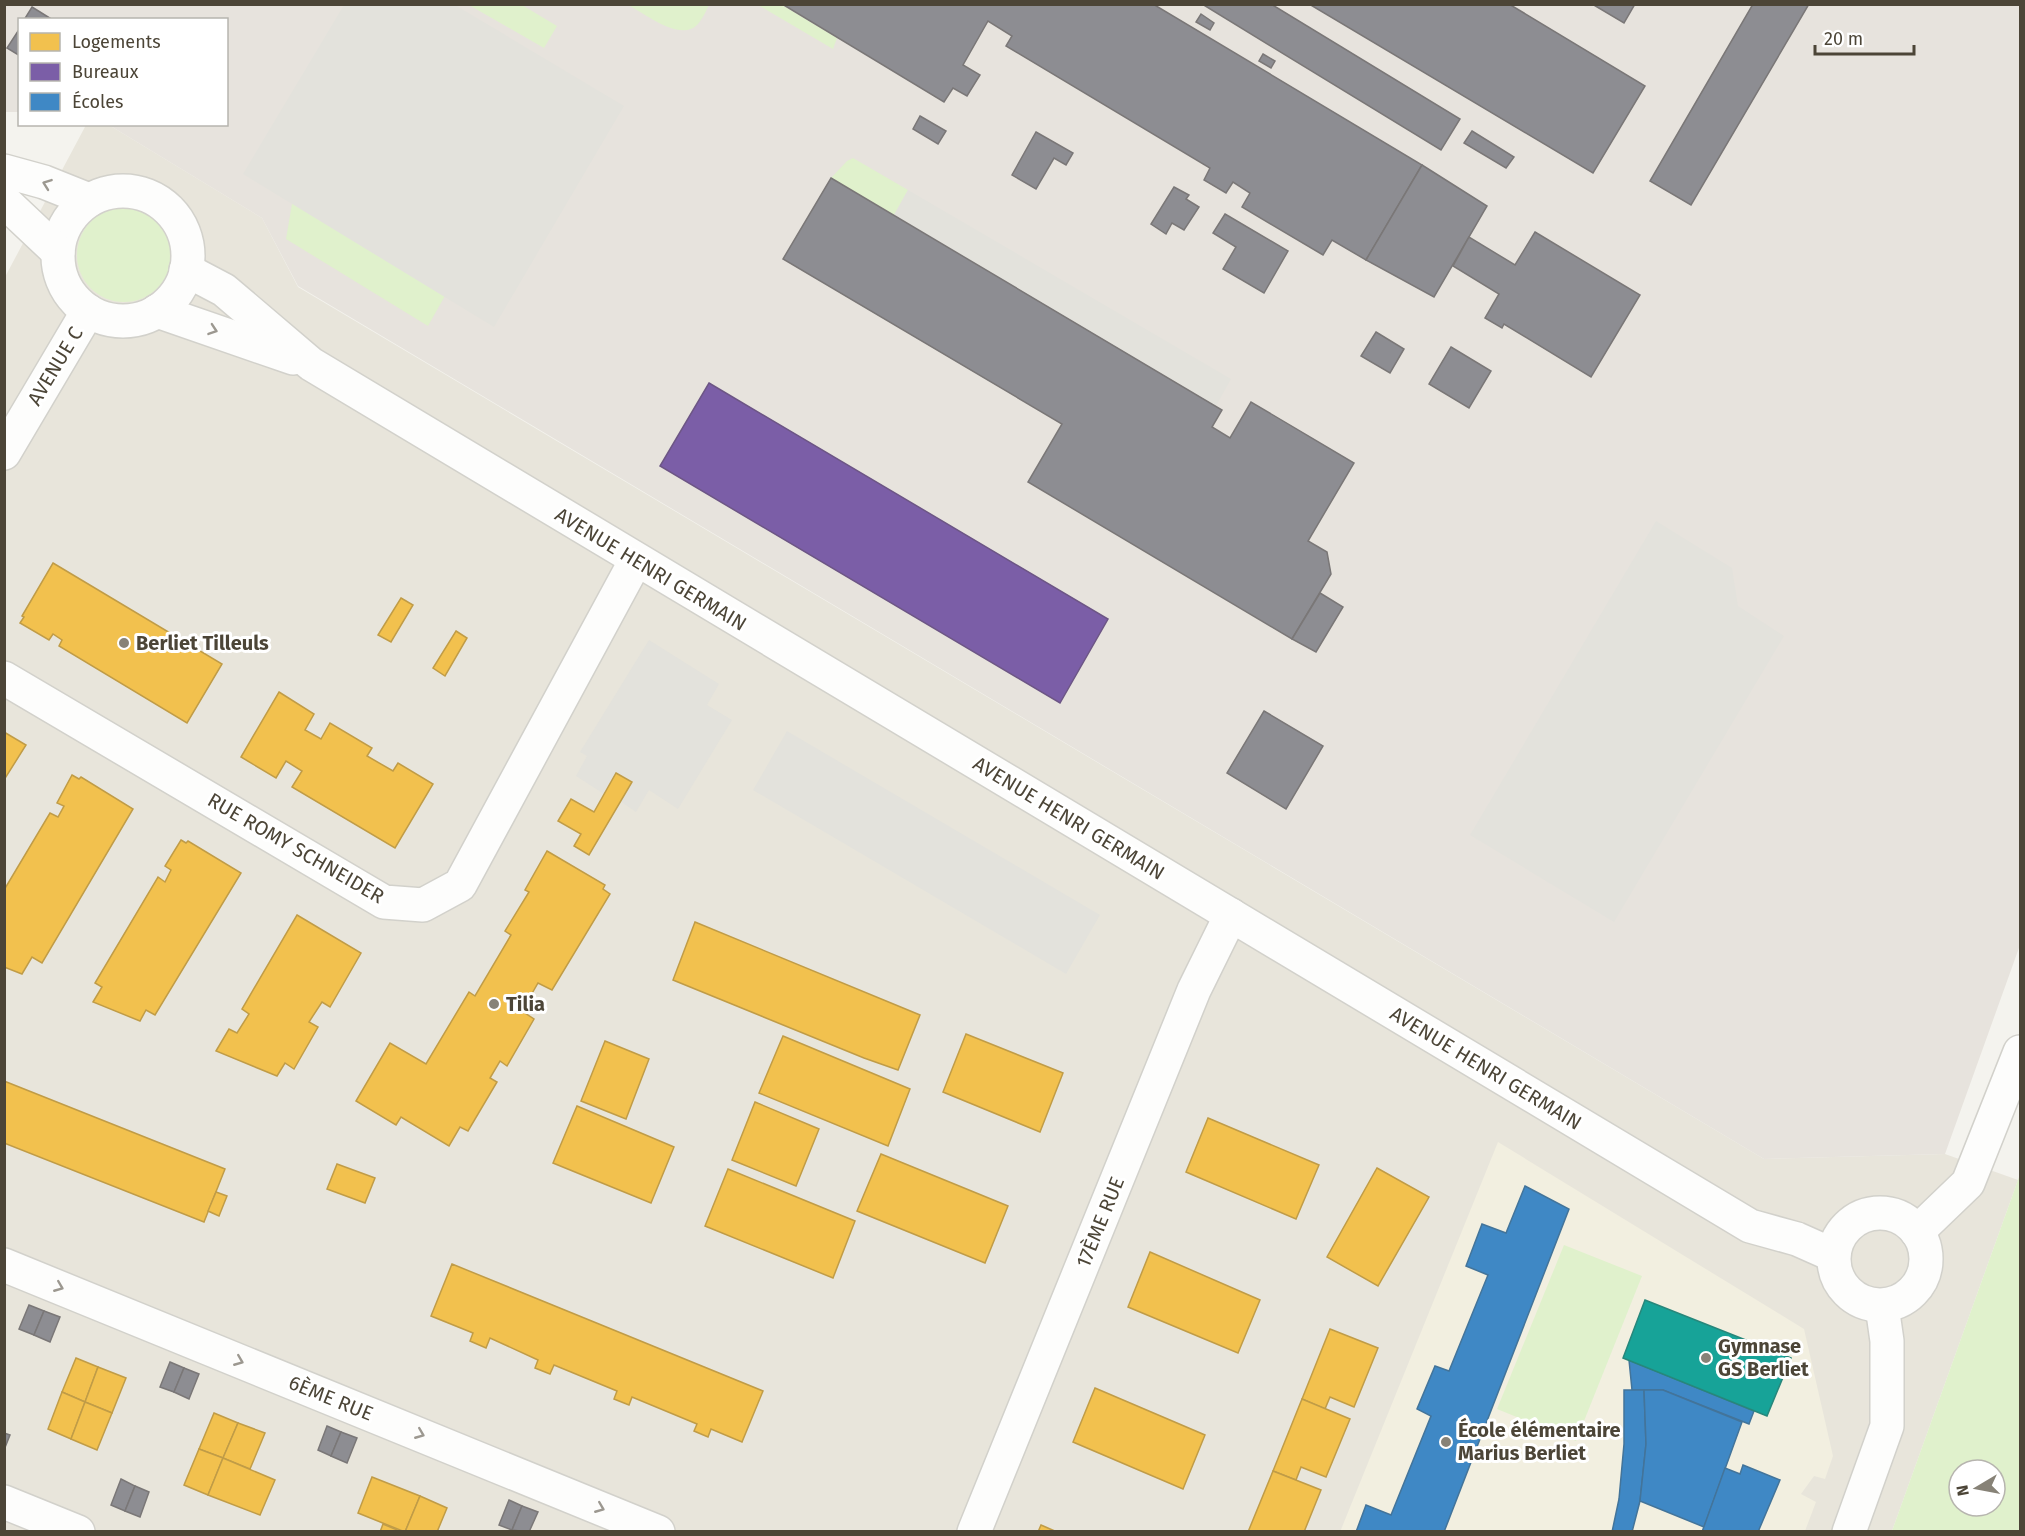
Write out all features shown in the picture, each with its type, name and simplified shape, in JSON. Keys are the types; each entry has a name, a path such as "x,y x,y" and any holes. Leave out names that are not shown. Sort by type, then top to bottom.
{"street":[{"path":"4,171 44,182 89,200"},
{"path":"135,192 154,199 170,211 181,227 188,255 186,270 181,286 157,311 141,319 123,321 105,319 88,311 75,300 65,286 59,270 60,237 76,210 89,200 104,193 135,192"},
{"path":"4,201 58,252"},
{"name":"AVENUE HENRI GERMAIN","path":"186,270 224,290 311,364 1750,1227 1797,1239 1833,1255"},
{"name":"AVENUE C","path":"4,453 88,311"},
{"name":"AVENUE HENRI GERMAIN","path":"157,311 311,364"},
{"name":"RUE ROMY SCHNEIDER","path":"4,678 384,902 423,905 460,885 636,560"},
{"name":"17ÈME RUE","path":"974,1532 1194,990 1231,915"},
{"path":"1917,1232 1968,1183 2020,1052"},
{"path":"1867,1214 1895,1215 1917,1232 1926,1255 1922,1279 1915,1290 1894,1304 1882,1306 1862,1302 1846,1291 1836,1274 1833,1255 1844,1229 1854,1220 1867,1214"},
{"name":"6ÈME RUE","path":"4,1265 658,1532"},
{"path":"1849,1532 1887,1426 1887,1341 1882,1306"},
{"path":"4,1502 29,1523 78,1532"}],"shaded area":[{"path":"5,5 2020,5 2020,945 1945,1154 1764,1159 298,286 262,218 111,126 228,126 228,18 18,18 18,112 6,112"},
{"path":"344,5 455,5 624,106 494,327 243,174"},
{"path":"85,126 111,126 262,218 298,287 1764,1159 1945,1154 2018,1180 1892,1531 5,1532 5,277"},
{"path":"908,190 1231,379 1216,406 894,215"},
{"path":"1656,521 1732,568 1738,606 1784,636 1614,922 1470,835"},
{"path":"649,640 719,684 707,705 732,720 678,809 649,790 636,812 620,801 631,782 616,773 604,794 576,776 587,756 580,752"},
{"path":"787,731 1100,915 1066,974 753,790"},
{"path":"1498,1142 1804,1329 1833,1456 1825,1479 1814,1476 1801,1494 1816,1502 1805,1531 1340,1532"}],"green space":[{"path":"469,5 522,5 557,26 544,48"},
{"path":"628,5 709,5 697,25 681,30 662,24"},
{"path":"758,5 782,5 837,38 833,49"},
{"path":"853,158 908,190 894,215 831,178 847,161"},
{"path":"293,198 446,294 428,326 286,239"},
{"path":"124,208 142,212 157,222 167,237 171,255 167,273 157,288 142,298 124,302 106,298 91,288 81,273 77,255 81,237 91,222 106,212"},
{"path":"2020,1174 2020,1531 1892,1531"},
{"path":"1564,1245 1642,1276 1576,1441 1497,1409"}],"building: Logements":[{"name":"Berliet Tilleuls","path":"53,563 222,664 187,723 59,646 62,640 53,634 49,640 20,623"},
{"path":"401,598 413,605 391,642 378,635"},
{"path":"456,631 467,638 445,676 433,668"},
{"path":"279,692 314,714 305,730 321,739 330,723 372,748 367,756 393,771 398,763 433,784 395,848 292,787 302,771 286,761 276,778 241,757"},
{"path":"4,732 26,745 4,780"},
{"path":"616,773 632,782 589,855 574,846 581,834 558,821 571,799 594,812"},
{"path":"72,775 79,779 81,777 133,809 42,963 32,957 22,974 4,967 4,890 50,813 58,817 64,806 57,803"},
{"path":"181,840 186,843 188,841 241,873 155,1015 146,1010 140,1021 93,1002 102,987 95,983 158,877 165,882 171,870 165,866"},
{"name":"Tilia","path":"547,851 605,885 603,889 610,894 552,990 538,983 522,1011 534,1019 507,1066 500,1061 490,1078 497,1082 468,1131 460,1127 449,1146 401,1117 396,1125 356,1101 390,1043 426,1064 469,992 475,996 511,935 505,931 529,892 525,890"},
{"path":"297,915 361,953 330,1007 322,1002 309,1022 318,1027 294,1069 285,1063 277,1076 216,1051 229,1029 237,1033 249,1014 242,1009"},
{"path":"695,922 920,1015 898,1070 673,980"},
{"path":"966,1034 1063,1073 1040,1132 943,1092"},
{"path":"783,1036 910,1089 888,1146 759,1093"},
{"path":"605,1041 649,1059 626,1119 581,1101"},
{"path":"4,1081 225,1169 204,1222 4,1143"},
{"path":"755,1102 819,1129 796,1186 732,1160"},
{"path":"577,1106 674,1147 651,1203 553,1163"},
{"path":"1208,1118 1319,1165 1296,1219 1186,1172"},
{"path":"881,1154 1008,1206 985,1263 857,1211"},
{"path":"337,1164 375,1178 365,1203 327,1189"},
{"path":"1377,1168 1429,1197 1378,1286 1327,1257"},
{"path":"728,1169 855,1221 833,1278 705,1226"},
{"path":"216,1192 227,1196 219,1216 208,1211"},
{"path":"1150,1252 1260,1300 1238,1353 1128,1307"},
{"path":"452,1264 763,1391 742,1442 711,1429 708,1437 694,1431 697,1424 632,1397 629,1405 614,1399 617,1391 554,1365 550,1374 535,1368 538,1360 490,1338 486,1348 470,1341 473,1333 431,1316"},
{"path":"1330,1329 1378,1348 1354,1407 1330,1397 1325,1409 1302,1399"},
{"path":"76,1358 98,1367 85,1402 62,1392"},
{"path":"98,1367 126,1378 112,1413 85,1402"},
{"path":"1095,1388 1205,1435 1183,1489 1073,1442"},
{"path":"62,1392 85,1402 71,1439 48,1429"},
{"path":"1302,1399 1350,1419 1326,1477 1301,1467 1296,1480 1273,1471"},
{"path":"85,1402 112,1413 97,1450 71,1439"},
{"path":"214,1413 238,1423 223,1458 199,1449"},
{"path":"238,1423 265,1433 250,1469 223,1458"},
{"path":"199,1449 223,1458 208,1495 184,1485"},
{"path":"223,1458 275,1480 260,1515 208,1495"},
{"path":"1273,1471 1321,1490 1304,1532 1248,1532"},
{"path":"372,1477 420,1496 405,1532 358,1513"},
{"path":"420,1496 447,1508 437,1532 405,1532"},
{"path":"383,1524 402,1532 380,1532"},
{"path":"1041,1525 1057,1532 1038,1532"}],"building: Bureaux":[{"path":"709,383 1108,619 1060,703 660,466"}],"building: Écoles":[{"path":"1525,1186 1569,1209 1444,1532 1356,1532 1366,1505 1391,1515 1431,1416 1417,1409 1435,1366 1449,1371 1488,1275 1466,1266 1482,1224 1506,1233"},
{"path":"1629,1360 1754,1411 1749,1424 1663,1390 1632,1390"},
{"path":"1624,1390 1644,1390 1646,1444 1640,1501 1632,1532 1612,1532 1619,1499 1624,1444"},
{"path":"1644,1390 1663,1390 1742,1422 1704,1527 1640,1501 1646,1444"},
{"path":"1743,1465 1780,1480 1758,1532 1702,1532 1725,1468 1740,1474"}],"building: Public":[{"name":"Gymnase GS Berliet","path":"1645,1300 1791,1358 1767,1416 1623,1358"}],"building: Industrie":[{"path":"782,4 1153,4 1422,165 1366,260 1332,240 1323,255 1242,207 1250,193 1233,182 1226,193 1204,180 1210,168 1006,46 1012,36 988,21 963,65 980,75 967,96 953,88 944,102"},
{"path":"1202,4 1271,4 1460,119 1441,150"},
{"path":"1309,4 1509,4 1645,86 1593,173"},
{"path":"1592,4 1635,4 1624,23"},
{"path":"1753,4 1809,4 1691,205 1650,181"},
{"path":"32,7 50,18 25,18"},
{"path":"1201,14 1214,23 1210,30 1196,22"},
{"path":"18,31 18,55 7,48"},
{"path":"1263,54 1275,61 1271,68 1259,61"},
{"path":"920,116 946,131 938,144 913,129"},
{"path":"1472,131 1514,157 1506,168 1464,143"},
{"path":"1036,132 1073,153 1066,165 1054,158 1036,189 1012,175"},
{"path":"1422,165 1487,206 1434,297 1366,260"},
{"path":"831,178 1222,410 1212,427 1230,438 1251,402 1354,463 1308,541 1327,552 1331,574 1292,639 1028,482 1062,424 783,259"},
{"path":"1174,187 1189,195 1186,199 1199,207 1184,230 1172,223 1166,234 1151,224"},
{"path":"1225,214 1288,251 1264,293 1223,269 1236,247 1213,233"},
{"path":"1535,232 1640,295 1591,377 1504,324 1502,328 1485,318 1499,294 1453,266 1469,237 1515,265"},
{"path":"1376,332 1404,349 1390,373 1361,356"},
{"path":"1451,347 1491,371 1469,408 1429,384"},
{"path":"1320,593 1343,607 1316,652 1292,639"},
{"path":"1264,711 1323,746 1286,809 1227,773"},
{"path":"29,1305 44,1311 34,1335 19,1329"},
{"path":"44,1311 60,1317 50,1342 34,1335"},
{"path":"170,1362 184,1368 174,1392 160,1387"},
{"path":"184,1368 199,1374 189,1399 174,1392"},
{"path":"327,1426 341,1432 331,1456 318,1450"},
{"path":"341,1432 357,1438 347,1463 331,1456"},
{"path":"4,1433 10,1435 4,1450"},
{"path":"121,1479 135,1486 125,1511 111,1505"},
{"path":"135,1486 149,1492 140,1517 125,1511"},
{"path":"509,1500 522,1506 512,1530 499,1525"},
{"path":"522,1506 538,1512 529,1532 512,1530"}],"place":[{"name":"Berliet Tilleuls","path":"124,643"},
{"name":"Tilia","path":"494,1004"},
{"name":"Gymnase GS Berliet","path":"1706,1358"},
{"name":"École élémentaire Marius Berliet","path":"1446,1442"}]}
